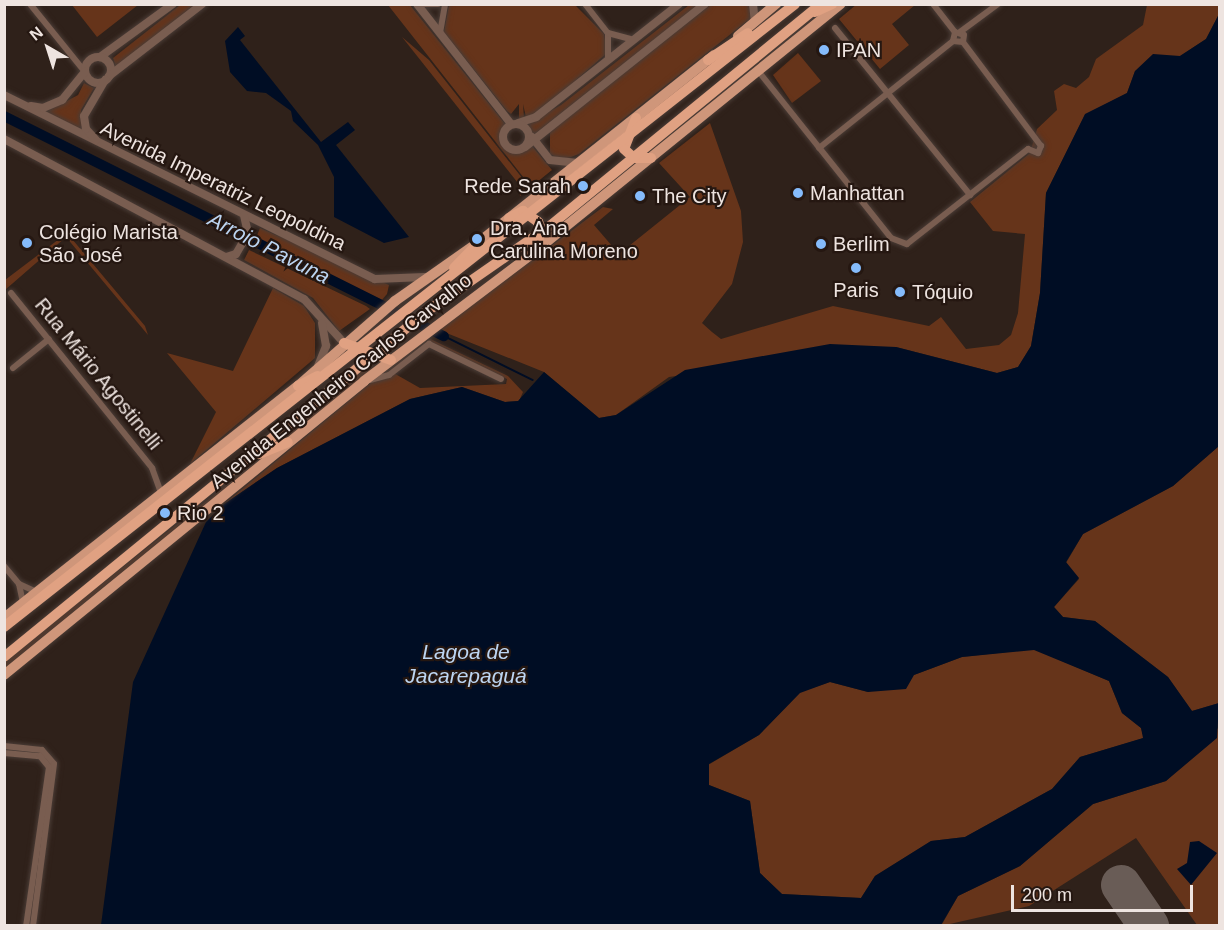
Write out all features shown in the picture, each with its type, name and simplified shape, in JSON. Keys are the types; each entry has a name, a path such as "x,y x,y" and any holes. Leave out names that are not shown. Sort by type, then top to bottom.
{"highway":[{"path":"708,60 787,4"},
{"name":"Avenida Engenheiro Carlos Carvalho","path":"4,627 341,361 383,325 530,214 795,4"},
{"name":"Avenida Engenheiro Carlos Carvalho","path":"4,657 424,314 542,232 821,4"},
{"path":"801,20 832,4"},
{"path":"636,118 623,140 634,159 651,159"},
{"path":"509,218 530,214 542,232 533,253"},
{"path":"435,287 479,242"},
{"path":"344,343 371,357 391,360"},
{"path":"298,386 341,361"},
{"path":"248,459 288,442"}],"main road":[{"name":"Avenida Engenheiro Carlos Carvalho","path":"4,618 298,386 344,343 395,301 479,242 776,4"},
{"name":"Avenida Engenheiro Carlos Carvalho","path":"4,675 364,381 438,322 533,253 841,4"}],"street":[{"path":"30,4 91,81 107,78 202,4"},
{"path":"8,97 46,107 72,93 86,72 89,61 100,57 173,4"},
{"path":"417,4 515,124 532,137 545,155 557,163 578,163"},
{"path":"423,4 438,4"},
{"path":"440,34 445,4"},
{"path":"585,4 608,33 634,40"},
{"path":"679,4 536,117 515,124 504,141 513,150 525,147 532,137 552,126 705,4"},
{"path":"753,4 755,22"},
{"path":"759,72 819,148 900,243 909,243 1028,149 1038,153 1039,135 963,42 958,32 933,4"},
{"path":"819,148 953,41 958,32 998,4"},
{"path":"835,28 970,195"},
{"path":"608,33 608,61"},
{"path":"953,41 963,42"},
{"path":"100,57 109,64 107,78 84,120 88,133 107,148"},
{"name":"Avenida Imperatriz Leopoldina","path":"8,97 375,279 407,281 432,275"},
{"path":"545,155 543,142 552,126"},
{"path":"4,139 304,299 344,343"},
{"path":"226,257 242,245 248,233 244,214"},
{"name":"Rua Mário Agostinelli","path":"11,293 158,477 172,485"},
{"path":"314,373 326,346 321,319"},
{"path":"13,368 49,339"},
{"path":"364,381 389,375 427,344 501,379"},
{"name":"Rua Mário Agostinelli","path":"158,477 161,493"},
{"path":"4,566 19,584 37,592"},
{"path":"19,584 23,603"},
{"path":"4,746 48,753 54,764 37,875 33,926"},
{"path":"4,753 40,756 49,766 50,780"},
{"path":"26,926 37,875"}],"shaded area":[{"path":"857,4 915,5 892,24 909,45 880,69 839,19"},
{"path":"72,5 138,5 97,37"},
{"path":"180,5 194,5 116,67 113,58"},
{"path":"388,5 410,5 506,125 503,148 514,154 532,146 552,170 531,187"},
{"path":"449,5 575,5 604,34 607,53 537,114 526,117 523,104 524,118 519,118 519,104 511,114 507,111 444,32"},
{"path":"689,5 698,5 532,136 527,124 561,105"},
{"path":"710,5 750,5 751,18 579,154 563,160 550,154 550,132"},
{"path":"1147,5 1219,5 1219,14 1206,39 1180,56 1135,71 1127,93 1085,115 1046,193 1040,293 1031,346 1018,367 997,373 896,347 669,377 616,415 599,418 544,372 439,330 603,207 613,209 594,225 619,254 690,197 659,163 710,123 741,211 743,242 732,284 702,323 721,339 833,306 929,326 941,317 966,349 999,345 1011,335 1018,313 1025,234 993,231 970,202 1030,153 1037,129 1057,110 1054,91 1064,84 1076,88 1089,77 1096,59 1143,25"},
{"path":"402,37 429,60 530,188 520,196 518,183"},
{"path":"798,53 821,81 792,103 773,75"},
{"path":"84,83 94,88 81,110 82,133 46,112 78,95"},
{"path":"260,228 389,285 387,294 382,300 256,238"},
{"path":"67,233 145,326 148,335 66,237 5,290 5,280"},
{"path":"249,250 370,309 339,331 313,298 244,260"},
{"path":"273,288 304,306 315,323 315,358 190,464 216,412 167,353 233,371"},
{"path":"426,337 508,376 523,392 519,401 505,402 462,387 410,399 277,468 224,504","holes":["428,340 507,379 506,384 420,388 390,371"]},
{"path":"366,366 373,370 293,434 267,447"},
{"path":"1219,446 1219,703 1192,711 1168,677 1095,621 1063,617 1054,607 1079,579 1066,563 1083,534 1173,486"},
{"path":"266,454 5,671 5,660"},
{"path":"1034,649 1109,681 1122,713 1141,728 1144,738 1080,757 1052,789 965,837 931,841 875,876 861,898 782,894 760,873 750,801 709,785 708,765 759,735 800,692 830,682 868,692 962,657"},
{"path":"1219,727 1219,925 1197,925 1136,838 1029,906 941,926 958,896 1020,866 1093,804 1166,781"}],"water":[{"name":"Lagoa de Jacarepaguá","path":"1219,14 1219,446 1173,486 1083,534 1066,562 1079,578 1054,607 1063,617 1095,621 1168,677 1192,711 1219,703 1217,738 1166,781 1093,804 1020,866 958,896 941,925 101,925 133,682 206,522 224,504 277,468 410,399 462,387 505,402 518,401 544,372 599,418 616,415 685,370 830,344 896,347 997,373 1018,367 1031,346 1040,293 1046,193 1085,114 1127,93 1135,71 1153,54 1180,56 1206,39","holes":["1034,650 1109,681 1122,713 1141,728 1143,738 1080,757 1052,789 965,837 931,841 875,876 861,898 782,894 760,873 750,801 709,785 709,764 759,735 800,693 830,682 868,692 906,689 914,675 962,657"]},
{"path":"238,27 245,36 240,40 321,142 348,122 355,130 336,145 409,237 384,243 334,217 334,177 318,145 293,121 291,111 266,93 247,91 230,72 225,41"},
{"path":"1199,841 1217,853 1191,885 1177,869 1187,863 1190,842"}],"waterway":[{"name":"Arroio Pavuna","path":"4,116 444,336"},
{"name":"Arroio Pavuna","path":"444,336 533,380"}],"runway":[{"path":"1121,885 1149,926"}],"place":[{"name":"IPAN","path":"824,50"},
{"name":"Rede Sarah","path":"583,186"},
{"name":"Manhattan","path":"798,193"},
{"name":"The City","path":"640,196"},
{"name":"Dra. Ana Carulina Moreno","path":"477,239"},
{"name":"Colégio Marista São José","path":"27,243"},
{"name":"Berlim","path":"821,244"},
{"name":"Paris","path":"856,268"},
{"name":"Tóquio","path":"900,292"},
{"name":"Rio 2","path":"165,513"}]}
